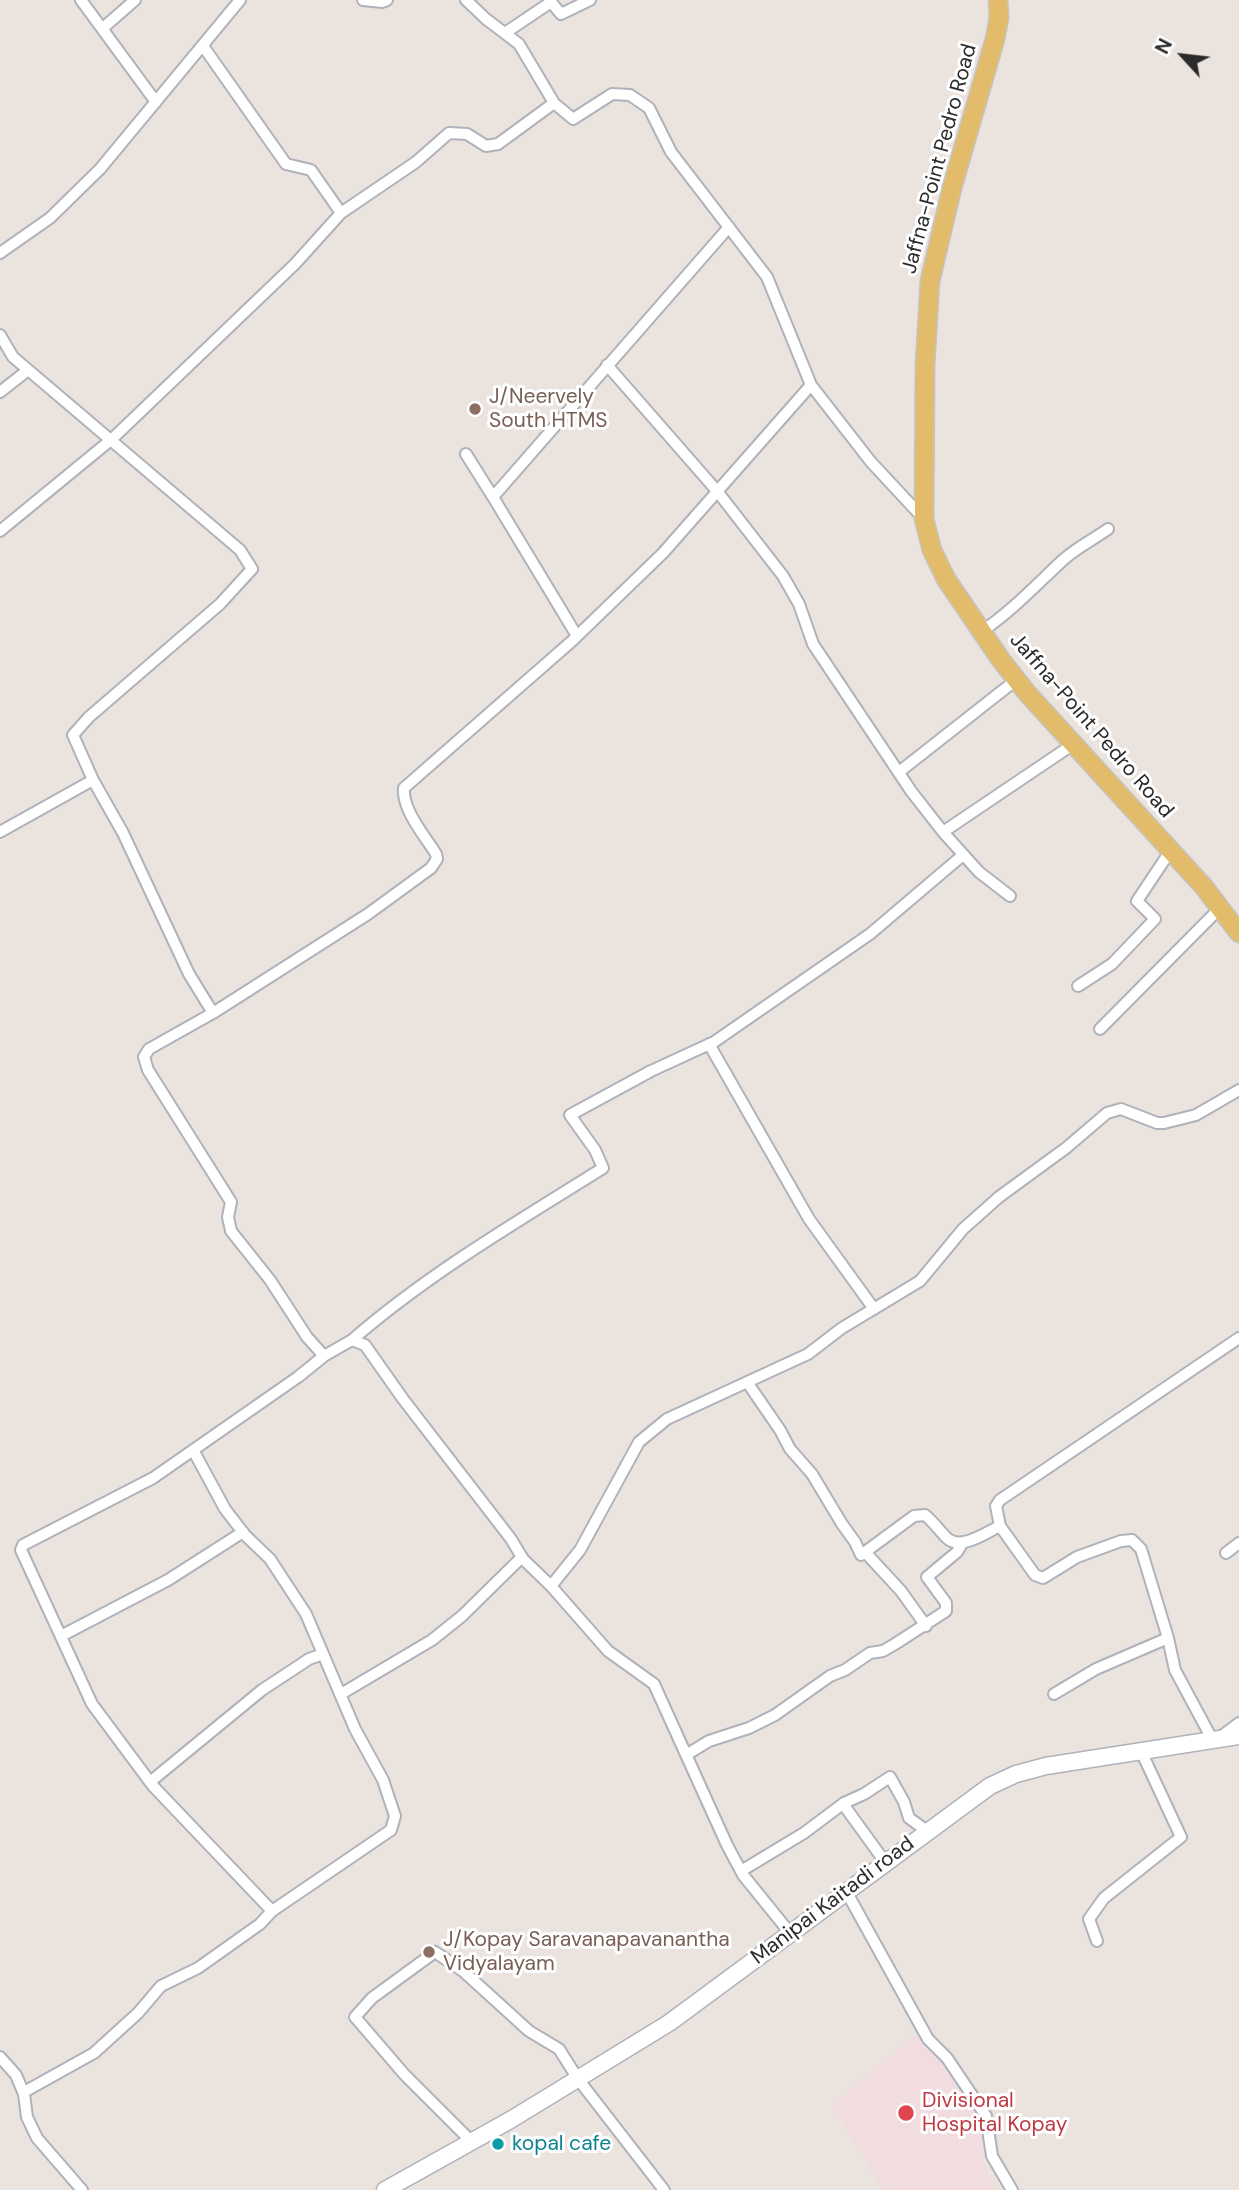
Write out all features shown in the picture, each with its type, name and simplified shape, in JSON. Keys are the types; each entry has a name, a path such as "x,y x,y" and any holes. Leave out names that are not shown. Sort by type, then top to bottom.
{"main road":[{"name":"Jaffna-Point Pedro Road","path":"998,0 999,18 995,39 952,188 930,281 925,365 924,519 932,550 946,579 1016,680 1171,850 1239,933"},
{"name":"Manipai Kaitadi road","path":"385,2190 472,2142 669,2023 990,1786 1016,1774 1045,1766 1239,1736"}],"street":[{"path":"81,0 156,102"},
{"path":"103,29 135,0"},
{"path":"0,253 50,219 100,169 240,0"},
{"path":"363,0 387,0"},
{"path":"466,0 519,44 555,103 573,119 612,94 629,95 649,108 671,152 767,277 811,385 871,461 924,519"},
{"path":"505,33 551,2 561,14 590,0"},
{"path":"203,46 286,164 311,170 341,213"},
{"path":"0,531 112,439 295,264 341,213 416,162 449,133 467,134 486,145 498,144 555,103"},
{"path":"493,497 729,227"},
{"path":"0,335 13,357 240,550 252,569 220,604 89,717 73,735 93,780 123,833 189,974 213,1013"},
{"path":"607,365 717,491 783,576 799,604 813,644 943,832 979,872 1010,896"},
{"path":"0,392 28,370"},
{"path":"324,1356 307,1337 270,1280 232,1231 228,1217 231,1202 148,1070 144,1057 149,1049 213,1013 368,914 432,867 437,859 436,854 414,819 403,796 404,788 577,636 663,553 811,385"},
{"path":"466,454 577,636"},
{"path":"981,632 1032,591 1065,557 1108,529"},
{"path":"899,772 1016,680"},
{"path":"943,832 1074,743"},
{"path":"0,832 93,780"},
{"path":"1078,986 1112,964 1155,919 1137,901 1171,850"},
{"path":"271,1911 150,1782 92,1704 21,1550 23,1545 153,1478 324,1356 352,1340 394,1304 446,1268 603,1168 596,1150 570,1115 651,1071 709,1044 870,933 963,855"},
{"path":"1100,1029 1220,908"},
{"path":"709,1044 809,1219 874,1309"},
{"path":"551,1586 580,1550 639,1442 667,1419 808,1354 842,1328 920,1281 963,1229 999,1196 1066,1149 1107,1113 1121,1109 1157,1123 1164,1123 1196,1115 1239,1090"},
{"path":"1239,1338 1000,1500 996,1507 1000,1526 1035,1576 1043,1578 1077,1557 1121,1541 1132,1540 1141,1549 1175,1670 1216,1739 1239,1723"},
{"path":"352,1340 365,1345 403,1399 512,1539 522,1557 608,1650 654,1684 741,1871 790,1933"},
{"path":"747,1382 790,1449 812,1475 861,1555 914,1516 925,1515 950,1541 963,1542 1000,1526"},
{"path":"24,2092 94,2053 138,2014 161,1986 198,1968 260,1924 271,1911 391,1830 395,1816 383,1780 355,1729 306,1614 270,1559 225,1509 194,1450"},
{"path":"61,1636 168,1580 243,1532"},
{"path":"686,1755 709,1741 748,1728 775,1715 830,1676 845,1670 870,1653 883,1651 946,1611 946,1603 927,1577 957,1552 963,1542"},
{"path":"1226,1553 1239,1544"},
{"path":"865,1552 901,1591 926,1626"},
{"path":"341,1695 432,1640 462,1616 522,1557"},
{"path":"1054,1694 1096,1669 1168,1639"},
{"path":"150,1782 262,1690 309,1659 323,1654"},
{"path":"1097,1941 1089,1919 1104,1898 1181,1837 1141,1751"},
{"path":"741,1871 804,1833 843,1804 890,1777 904,1802 909,1818 927,1831"},
{"path":"843,1804 885,1862"},
{"path":"846,1891 928,2039 947,2058 976,2097 986,2116 992,2156 1012,2190"},
{"path":"472,2142 404,2074 355,2017 372,1997 435,1952 463,1971 529,2031 559,2049 578,2079 664,2190"},
{"path":"0,2057 16,2074 24,2092 27,2117 37,2138 82,2190"}],"shaded area":[{"name":"Divisional Hospital Kopay","path":"922,2030 981,2121 983,2158 990,2180 997,2190 883,2190 832,2105"}],"place":[{"name":"J/Neervely South HTMS","path":"475,409"},
{"name":"J/Kopay Saravanapavanantha Vidyalayam","path":"429,1952"},
{"name":"Divisional Hospital Kopay","path":"906,2113"},
{"name":"kopal cafe","path":"498,2144"}]}
